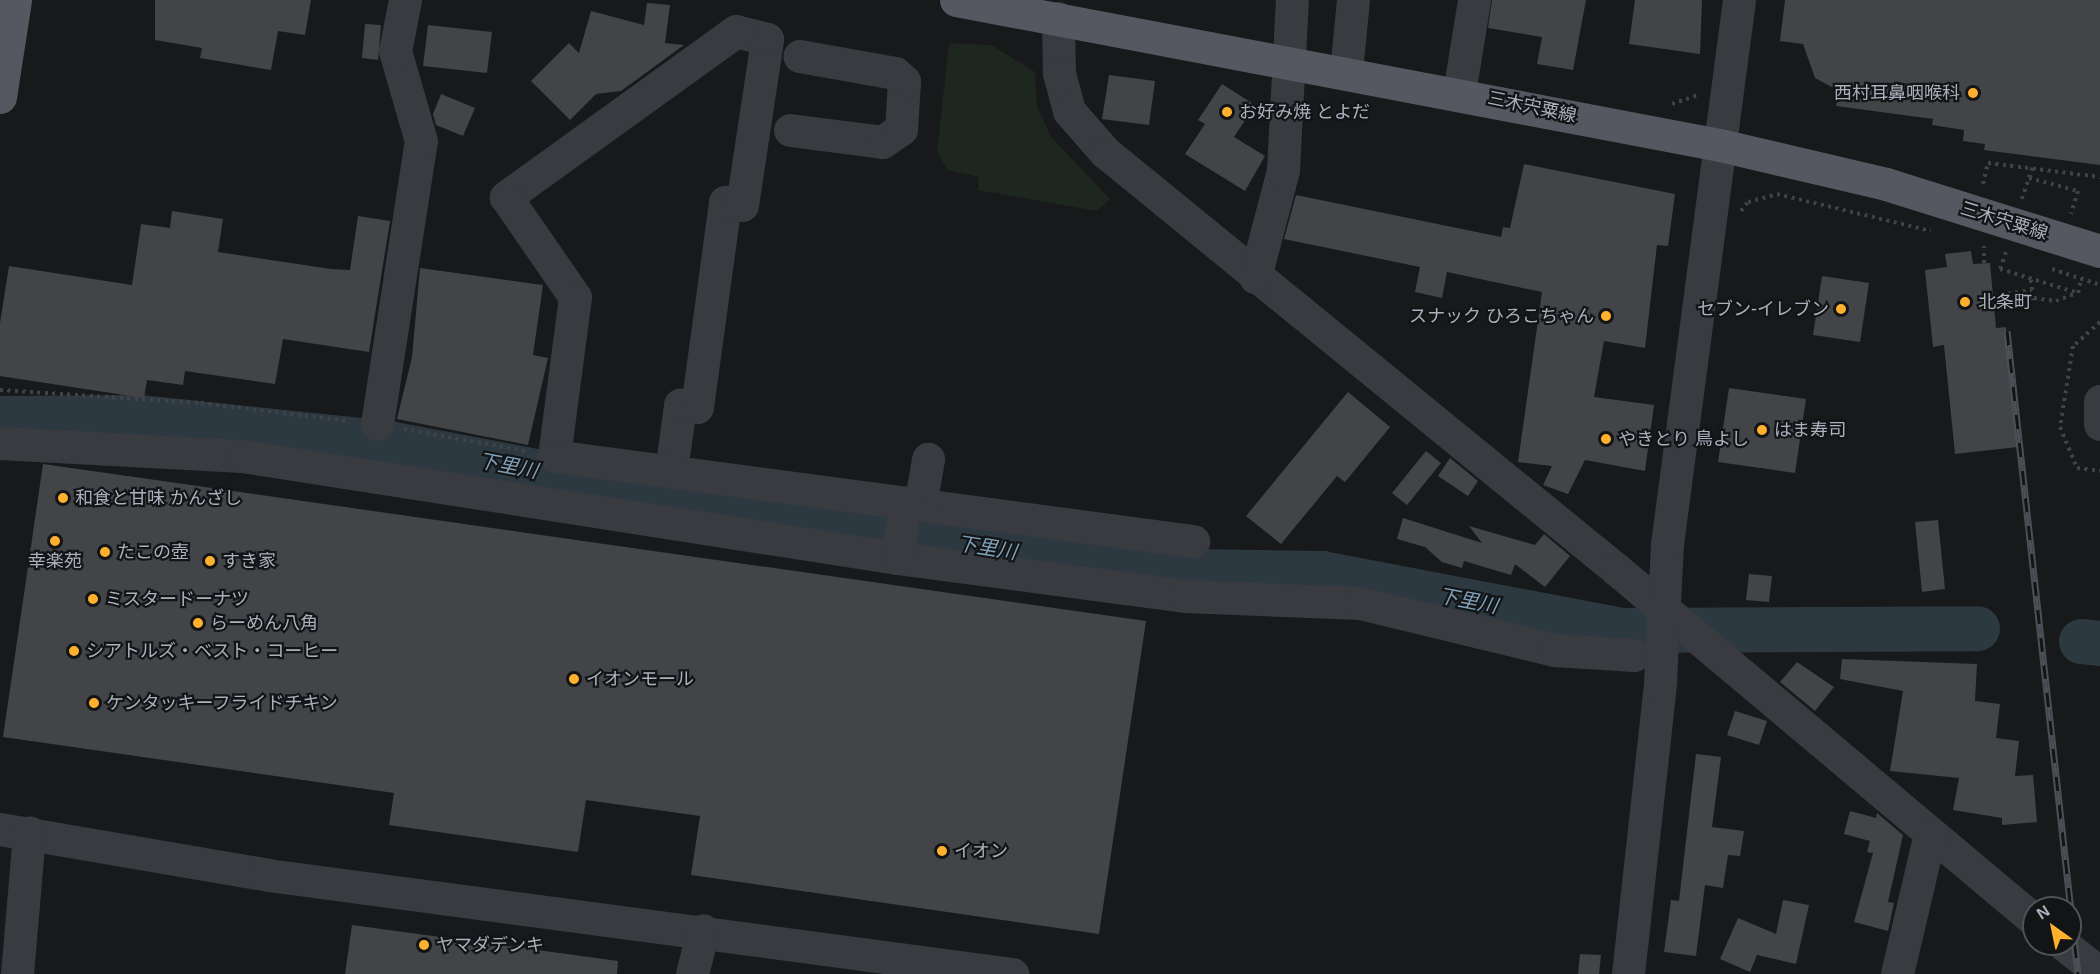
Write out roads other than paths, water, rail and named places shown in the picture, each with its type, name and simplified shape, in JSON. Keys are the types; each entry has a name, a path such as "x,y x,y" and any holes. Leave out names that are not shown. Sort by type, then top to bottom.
{"main road":[{"path":"0,97 15,0"},
{"name":"三木宍粟線","path":"956,0 1346,71 1720,145 1886,184 2100,251"}],"street":[{"path":"377,424 422,141 395,51 405,0"},
{"path":"1255,277 1283,170 1292,0"},
{"path":"1346,71 1353,0"},
{"path":"1459,93 1474,0"},
{"path":"1628,974 1663,609 1739,0"},
{"path":"1058,18 1059,73 1069,111 1105,152 1663,609 2022,910"},
{"path":"646,521 663,470 680,405 697,407 725,202 742,205 767,39 736,31 506,198 575,297 554,456 663,470 913,505 1193,541"},
{"path":"790,130 882,142 901,129 904,81 895,73 800,56"},
{"path":"2100,401 2100,424"},
{"path":"0,443 242,456 646,521 897,558 1185,596 1360,603 1554,650 1634,655"},
{"path":"897,558 928,459"},
{"path":"17,974 15,831 268,875 703,930 1012,974"},
{"path":"1897,974 1930,832"},
{"path":"692,974 703,930"},
{"path":"2078,956 2100,974"}],"waterway":[{"name":"下里川","path":"0,418 139,417 389,443 746,511 1134,570 1322,573 1621,630 1977,628"},
{"name":"下里川","path":"2081,641 2100,643"}],"railway":[{"path":"2007,331 2078,974"}],"place":[{"name":"西村耳鼻咽喉科","path":"1973,93"},
{"name":"お好み焼 とよだ","path":"1227,112"},
{"name":"北条町","path":"1965,302"},
{"name":"セブン-イレブン","path":"1841,309"},
{"name":"スナック ひろこちゃん","path":"1606,316"},
{"name":"はま寿司","path":"1762,430"},
{"name":"やきとり 鳥よし","path":"1606,439"},
{"name":"和食と甘味 かんざし","path":"63,498"},
{"name":"幸楽苑","path":"55,541"},
{"name":"たこの壺","path":"105,552"},
{"name":"すき家","path":"210,561"},
{"name":"ミスタードーナツ","path":"93,599"},
{"name":"らーめん八角","path":"198,623"},
{"name":"シアトルズ・ベスト・コーヒー","path":"74,651"},
{"name":"イオンモール","path":"574,679"},
{"name":"ケンタッキーフライドチキン","path":"94,703"},
{"name":"イオン","path":"942,851"},
{"name":"ヤマダデンキ","path":"424,945"}]}
